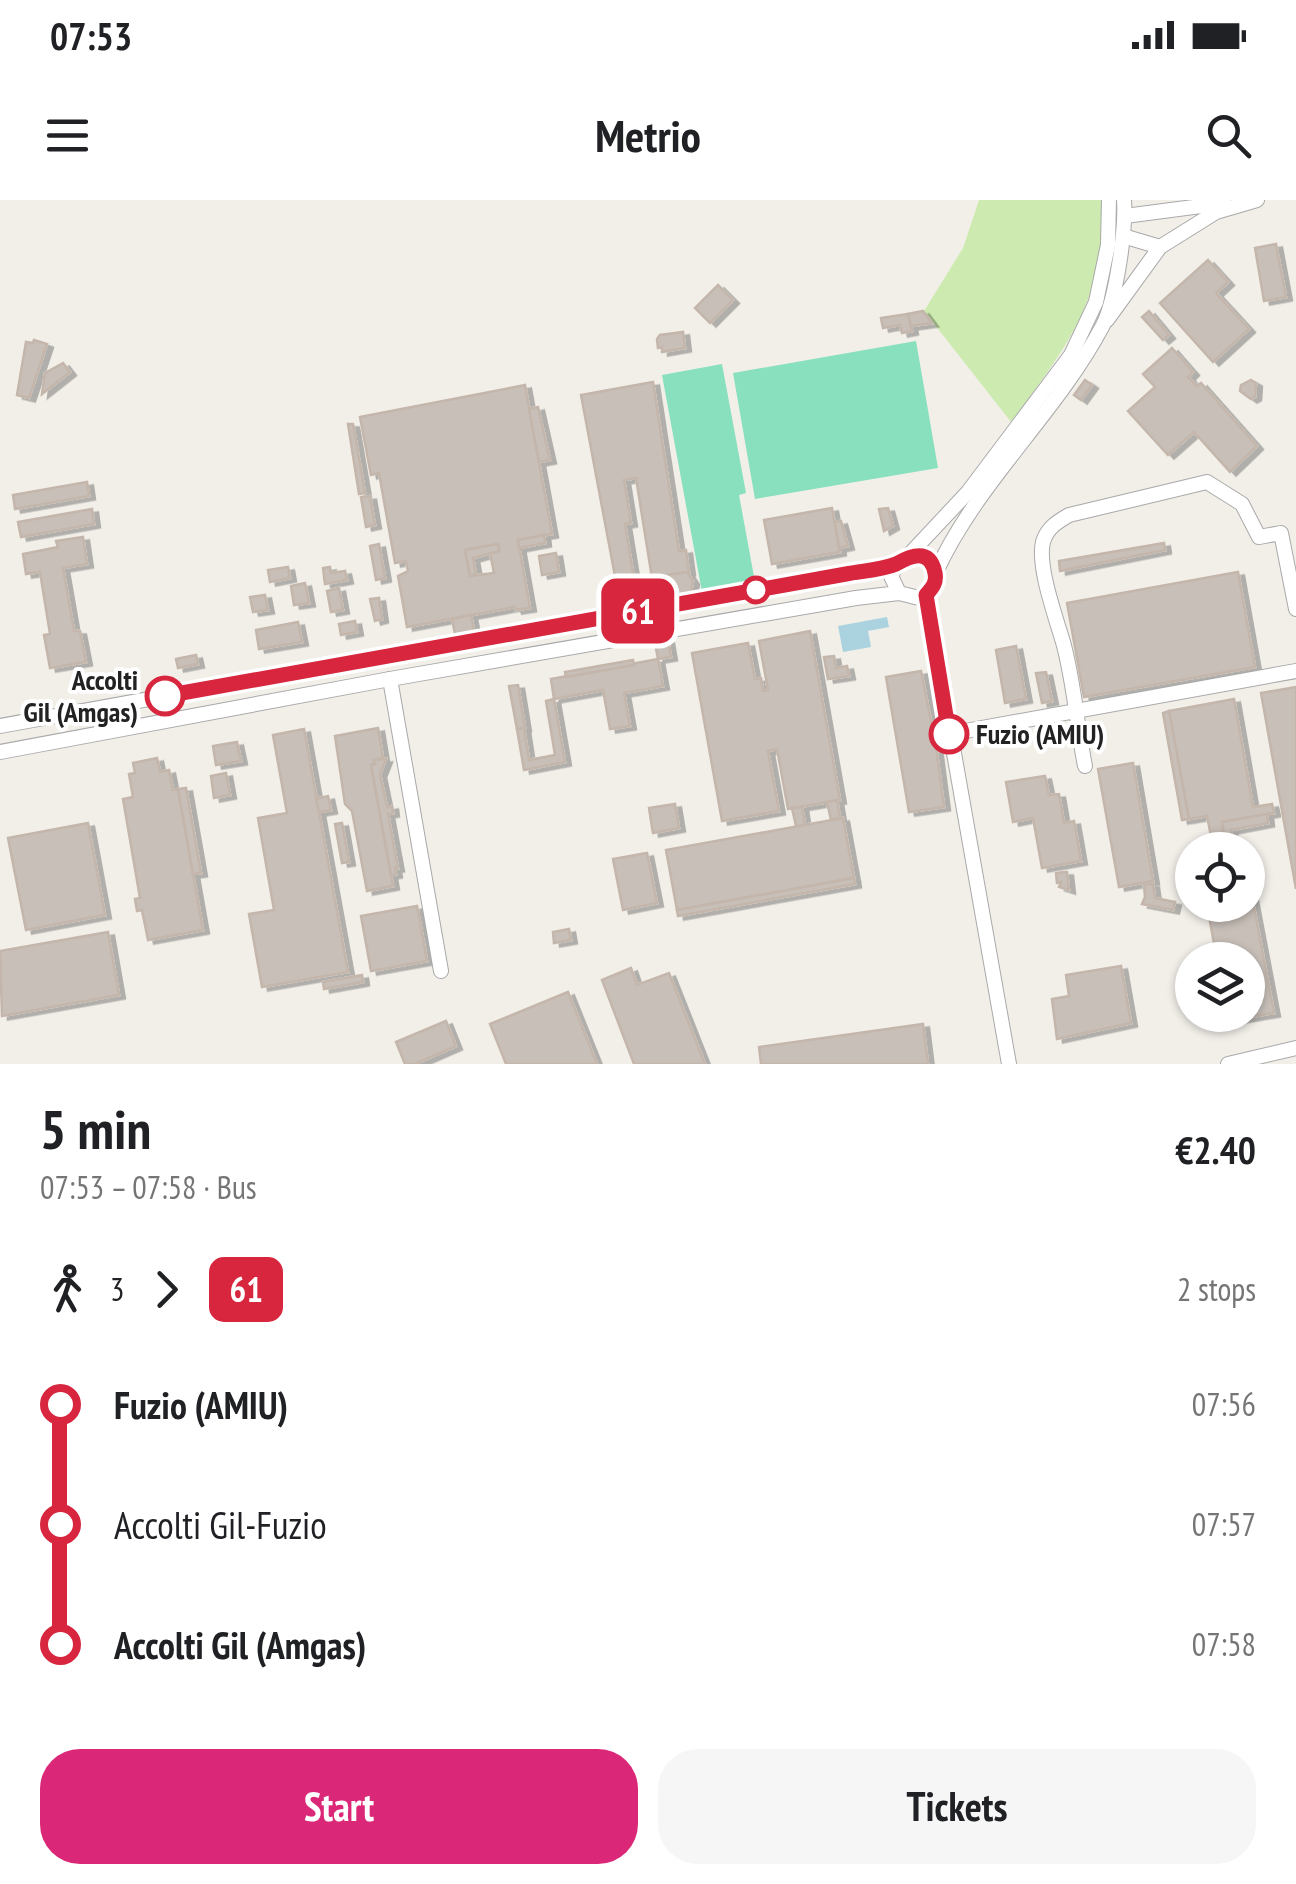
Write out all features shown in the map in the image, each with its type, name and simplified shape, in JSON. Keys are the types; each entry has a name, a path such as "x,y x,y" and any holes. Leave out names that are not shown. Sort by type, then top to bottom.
{"street":[{"path":"0,726 896,564 910,555 968,492 1070,355 1096,302 1108,245 1109,200"},
{"path":"1104,324 1123,236 1124,200"},
{"path":"1143,200 1168,210"},
{"path":"1125,216 1245,200"},
{"path":"0,752 837,601 899,593 912,598 926,595 934,586 935,574 960,524 1054,401 1160,248 1216,212 1258,200"},
{"path":"1123,236 1160,248"},
{"path":"1085,766 1063,642 1052,616 1042,544 1052,524 1069,515 1207,482 1242,504 1259,537 1281,533 1296,610"},
{"path":"910,555 923,557 935,574"},
{"path":"896,564 892,576 899,593"},
{"path":"926,595 1009,1064"},
{"path":"949,734 1296,671"},
{"path":"390,680 441,972"},
{"path":"1228,1064 1296,1048"}],"green space":[{"path":"979,200 1103,200 1098,265 1079,320 1011,422 924,311 963,248"},
{"path":"916,341 938,468 755,499 733,373"},
{"path":"722,364 746,493 739,495 755,582 702,592 662,375"}],"water":[{"path":"887,617 889,627 868,631 871,647 843,652 838,626"}],"building":[{"path":"1276,244 1286,297 1264,301 1255,248"},
{"path":"1208,260 1228,282 1216,293 1249,329 1213,362 1160,303"},
{"path":"718,285 733,300 710,323 695,308"},
{"path":"923,311 932,323 911,326 908,314"},
{"path":"1149,311 1169,335 1163,340 1142,317"},
{"path":"908,314 912,331 902,333 900,325 883,328 881,318"},
{"path":"683,332 685,348 662,352 662,347 658,348 660,335"},
{"path":"26,342 47,344 29,398 17,395"},
{"path":"1172,348 1193,372 1188,377 1197,386 1201,383 1257,446 1230,472 1194,432 1168,455 1128,411 1155,387 1143,374"},
{"path":"63,363 70,372 42,394 45,373"},
{"path":"1085,380 1092,385 1081,400 1074,395"},
{"path":"1251,380 1256,383 1255,397 1251,399 1240,391 1241,385"},
{"path":"653,382 679,551 686,550 689,572 652,578 636,478 624,480 631,523 625,524 635,585 617,587 581,395"},
{"path":"525,385 552,534 518,540 530,608 515,607 407,627 398,576 408,571 406,561 395,563 379,473 371,475 360,417","holes":["498,544 499,551 490,553 494,573 470,576 465,550"]},
{"path":"538,407 550,460 539,462 529,409"},
{"path":"348,424 353,424 365,493 359,494"},
{"path":"87,482 89,496 15,509 13,495"},
{"path":"370,496 375,525 366,527 361,497"},
{"path":"832,508 840,552 772,564 764,520"},
{"path":"888,508 893,526 884,531 879,509"},
{"path":"92,509 94,524 21,537 18,522"},
{"path":"841,521 848,546 839,548 835,522"},
{"path":"544,535 545,543 519,548 518,540"},
{"path":"83,537 87,564 63,568 74,631 80,631 86,662 50,668 44,635 50,634 40,572 26,574 23,554 58,547 56,541"},
{"path":"1164,543 1165,550 1060,571 1059,561"},
{"path":"379,544 385,578 376,580 370,546"},
{"path":"498,544 499,551 473,558 476,574 470,576 465,550"},
{"path":"556,553 559,572 542,575 539,556"},
{"path":"288,567 290,578 270,582 268,570"},
{"path":"330,567 331,573 345,571 347,580 325,584 323,568"},
{"path":"687,572 693,581 691,593 658,599 651,589 654,577"},
{"path":"1238,572 1255,667 1084,697 1067,603"},
{"path":"305,583 309,603 294,605 291,586"},
{"path":"635,585 642,589 637,602 624,605 610,594 619,587"},
{"path":"339,588 343,610 331,612 327,591"},
{"path":"265,595 268,610 253,612 250,597"},
{"path":"379,598 382,619 375,621 370,599"},
{"path":"471,615 474,631 455,634 452,619"},
{"path":"355,621 357,632 341,635 339,624"},
{"path":"298,622 302,642 259,649 256,630"},
{"path":"810,631 840,800 788,809 777,749 768,751 779,811 722,821 692,653 748,643 755,679 761,678 763,691 768,690 759,641"},
{"path":"668,640 671,657 658,659 655,643"},
{"path":"1016,646 1026,699 1005,703 996,650"},
{"path":"196,655 198,664 178,668 176,659"},
{"path":"834,656 836,668 847,666 849,676 828,679 824,657"},
{"path":"658,659 663,686 624,693 630,726 610,729 603,690 554,699 551,679"},
{"path":"633,660 634,665 566,677 565,672"},
{"path":"921,671 944,807 909,812 886,677"},
{"path":"1046,672 1052,701 1042,703 1036,673"},
{"path":"518,685 525,728 517,729 509,686"},
{"path":"1296,687 1296,889 1261,693"},
{"path":"554,699 565,762 524,770 517,729 524,728 529,760 555,755 546,701"},
{"path":"1234,699 1253,807 1272,804 1274,813 1222,822 1223,832 1210,832 1207,816 1189,819 1169,711"},
{"path":"1169,711 1189,819 1182,820 1163,713"},
{"path":"378,728 383,758 371,765 393,886 367,891 352,811 345,804 335,736"},
{"path":"304,729 348,972 262,987 249,914 274,910 258,818 287,813 273,735"},
{"path":"237,742 241,761 216,765 213,746"},
{"path":"157,758 160,772 169,770 173,790 178,789 203,930 148,940 142,910 137,911 135,899 140,898 123,799 133,797 129,774 135,773 133,763"},
{"path":"386,759 380,774 387,807 392,806 393,813 388,814 398,868 391,875 371,765 374,760"},
{"path":"1133,763 1153,881 1119,887 1098,769"},
{"path":"226,773 230,795 214,798 211,776"},
{"path":"1045,776 1049,795 1059,794 1064,823 1074,821 1081,861 1042,868 1033,818 1013,822 1006,782"},
{"path":"186,788 201,873 193,874 178,789"},
{"path":"328,796 331,810 319,812 316,799"},
{"path":"837,800 840,818 831,820 827,802"},
{"path":"675,804 679,828 653,833 649,808"},
{"path":"802,807 805,825 796,826 792,808"},
{"path":"1267,814 1268,823 1224,832 1222,822"},
{"path":"843,818 854,878 677,910 666,850"},
{"path":"88,823 105,915 26,930 8,838"},
{"path":"342,823 349,862 342,863 335,824"},
{"path":"647,853 657,903 623,910 613,859"},
{"path":"1067,872 1069,890 1057,883 1056,873"},
{"path":"854,878 855,884 678,916 677,910"},
{"path":"1153,884 1155,898 1175,902 1173,910 1142,904 1144,885"},
{"path":"417,906 427,961 371,971 361,916"},
{"path":"1210,922 1257,922 1261,942 1214,942"},
{"path":"569,929 571,940 554,943 553,932"},
{"path":"108,932 119,995 2,1016 0,951"},
{"path":"1121,966 1131,1023 1057,1039 1052,999 1069,996 1066,975"},
{"path":"1265,966 1274,1013 1265,1015"},
{"path":"631,968 637,985 669,973 705,1064 634,1064 602,980"},
{"path":"362,975 363,982 324,989 323,982"},
{"path":"568,992 597,1064 506,1064 490,1024"},
{"path":"446,1021 456,1046 415,1064 405,1064 396,1042"},
{"path":"923,1024 928,1064 761,1064 759,1047"}],"bus line":[{"name":"61","path":"165,696 846,574 896,564 904,557 916,555 929,561 935,574 934,586 926,595 949,734"}],"place":[{"name":"Accolti Gil (Amgas)","path":"165,696"},
{"name":"Fuzio (AMIU)","path":"949,734"}]}
